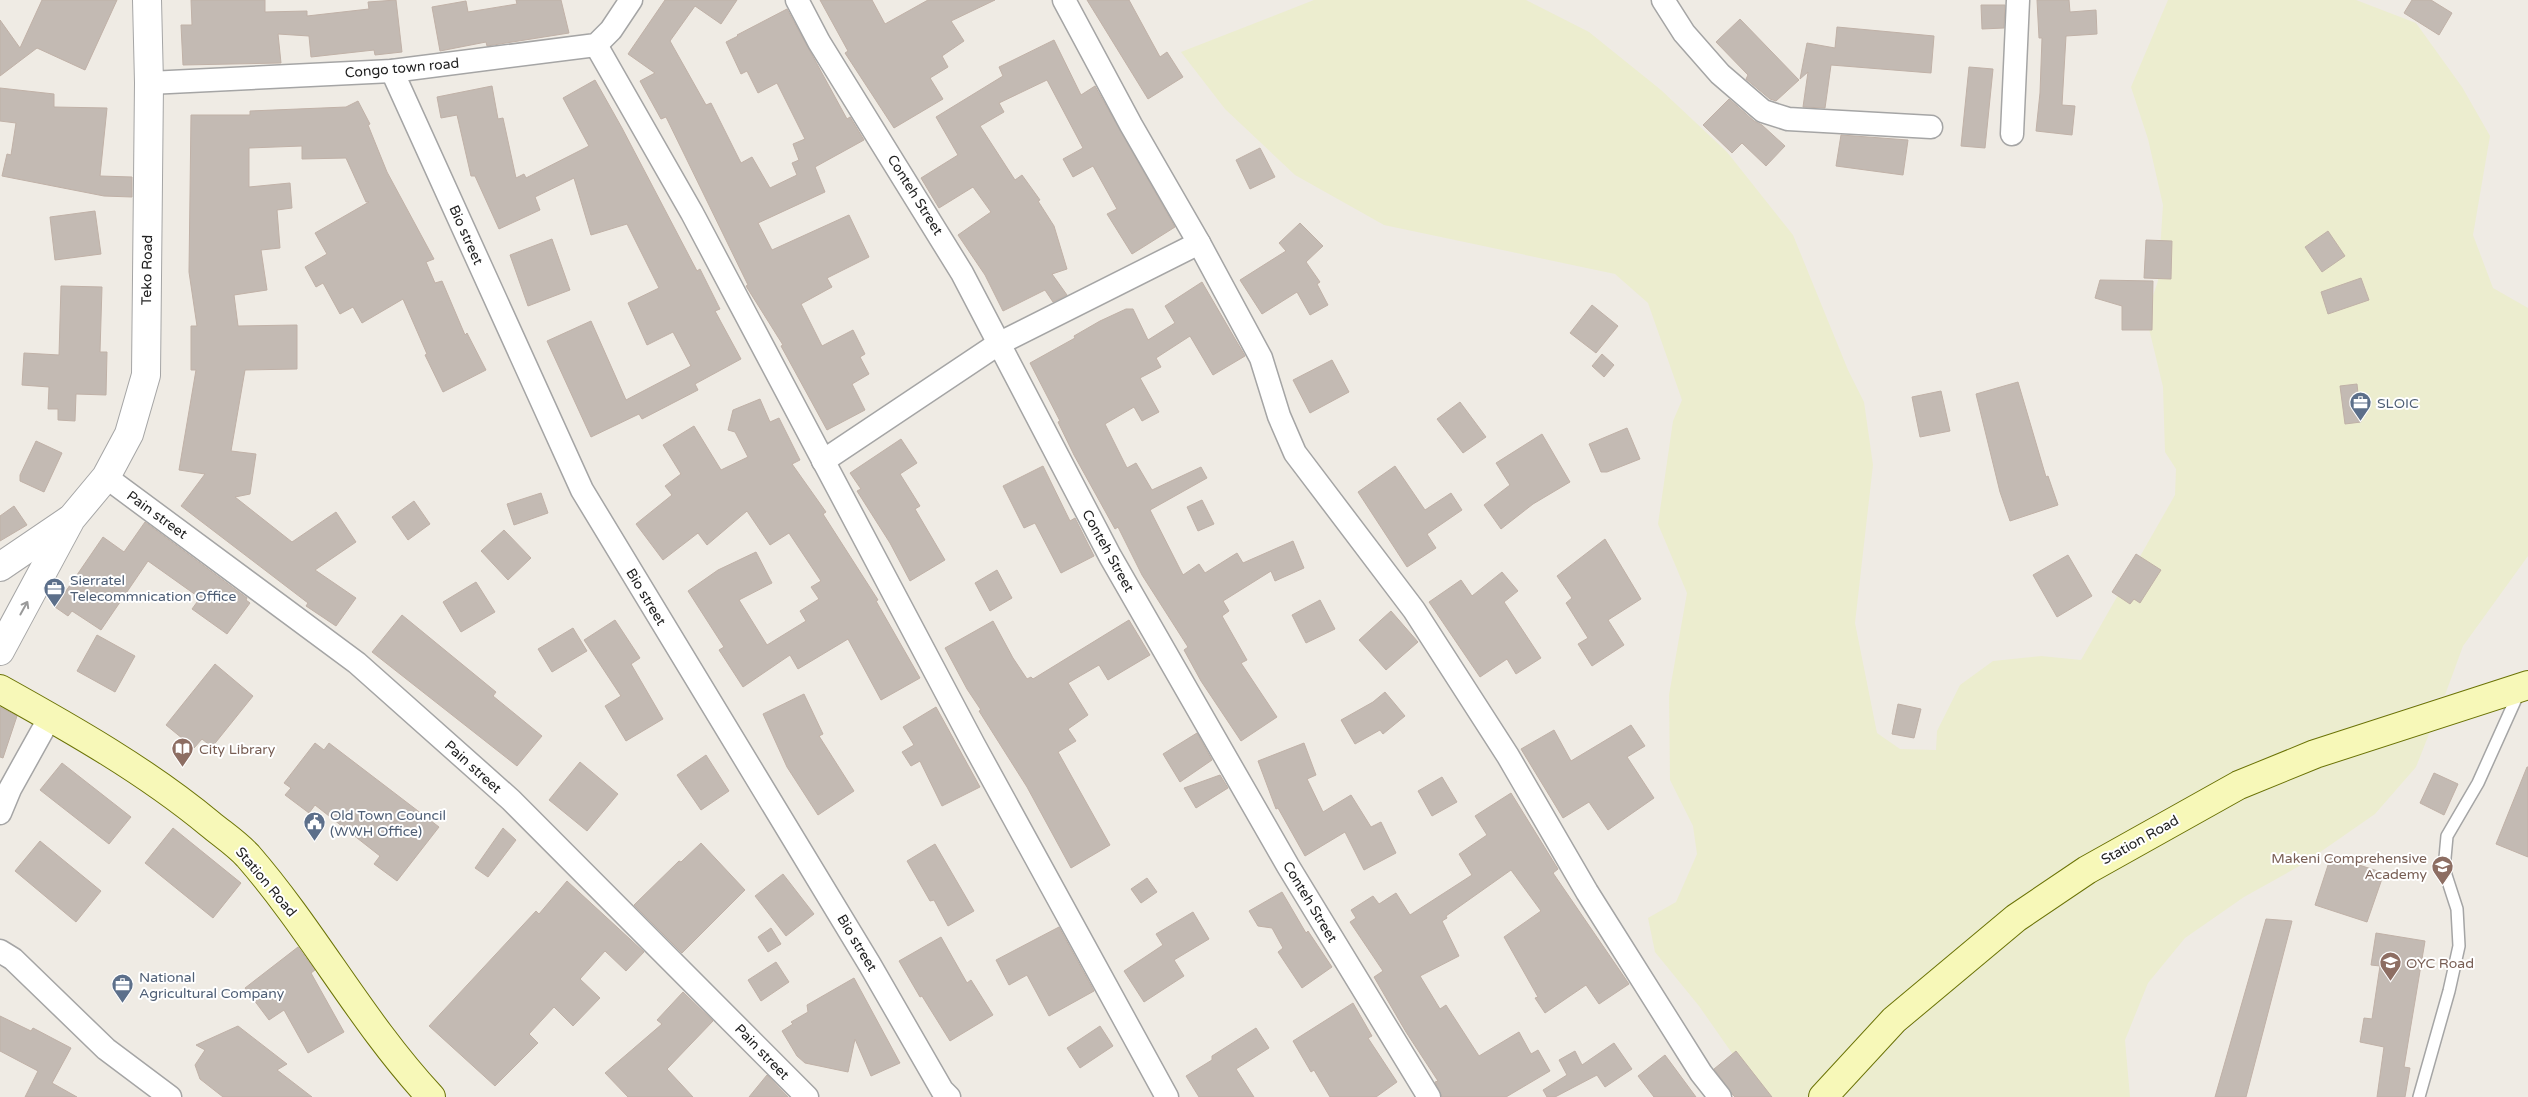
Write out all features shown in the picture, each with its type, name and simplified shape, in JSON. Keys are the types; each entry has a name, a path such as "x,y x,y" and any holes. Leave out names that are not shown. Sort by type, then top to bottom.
{"main road":[{"name":"Station Road","path":"1823,1097 1901,1014 2016,918 2087,870 2239,785 2315,754 2524,687"},
{"name":"Station Road","path":"0,689 50,717 153,781 191,808 246,854 293,912 359,1008 431,1097"}],"street":[{"name":"Teko Road","path":"0,651 70,519 106,477 129,434 146,374 149,83 147,0"},
{"path":"631,0 611,30 596,45 692,213 974,746 1167,1097"},
{"name":"Conteh Street","path":"797,0 819,42 962,273 1110,556 1288,866 1429,1097"},
{"path":"1064,0 1130,125 1199,243 1261,358 1279,416 1296,453 1414,610 1508,756 1592,900 1701,1073 1720,1097"},
{"path":"1663,0 1684,33 1720,74 1763,112 1788,119 1931,127"},
{"path":"2012,134 2018,0"},
{"name":"Congo town road","path":"149,83 392,71 596,45"},
{"name":"Bio street","path":"392,71 582,490 870,965 942,1090 949,1097"},
{"path":"823,461 998,344 1199,243"},
{"name":"Pain street","path":"106,477 357,663 510,800 807,1097"},
{"name":"Teko Road","path":"0,567 70,519"},
{"path":"0,813 10,789 50,717"},
{"path":"0,951 13,959 106,1049 170,1097"}],"lane":[{"path":"2419,1097 2449,991 2459,946 2457,909 2444,869 2448,836 2478,783 2524,687"}],"green space":[{"path":"1314,0 1526,0 1589,32 1661,90 1727,152 1793,235 1848,370 1864,402 1873,465 1855,623 1877,733 1900,749 1936,750 1937,731 1960,685 1993,661 2041,656 2081,660 2175,495 2176,469 2165,452 2163,387 2146,316 2158,281 2163,205 2148,139 2131,87 2168,0 2356,0 2416,23 2462,87 2490,136 2473,235 2493,288 2528,308 2528,556 2463,646 2445,695 2350,727 2236,772 2160,811 2081,859 1816,1097 1754,1097 1741,1066 1699,1006 1655,952 1648,918 1676,902 1697,854 1693,826 1670,780 1669,695 1687,593 1658,524 1673,421 1682,400 1648,303 1615,274 1384,225 1295,175 1225,109 1181,52"},
{"path":"2433,724 2416,767 2375,814 2303,864 2244,897 2185,938 2148,983 2125,1040 2130,1097 1841,1097 1896,1040 1984,959 2069,893 2183,825 2338,753"}],"building":[{"path":"42,0 117,0 85,70 37,48 0,76 0,20 20,48"},
{"path":"191,0 265,0 265,12 307,11 307,16 369,9 368,2 396,0 402,52 375,55 374,50 311,57 309,36 278,34 281,63 183,65 181,25 192,25"},
{"path":"516,0 561,0 569,33 487,46 486,42 440,51 432,7 466,1 468,12 517,4"},
{"path":"665,0 737,0 721,24 695,6 670,41 706,105 711,103 741,163 752,157 770,188 797,175 792,163 799,160 793,144 805,139 777,83 758,93 747,71 741,74 726,42 787,9 847,119 850,117 864,140 815,167 825,192 758,223 772,250 849,215 869,257 827,278 832,287 801,304 822,346 853,330 865,354 860,357 869,374 852,384 865,410 827,430 781,346 783,345 746,286 748,285 666,117 661,119 640,81 655,73 628,54"},
{"path":"820,0 872,0 885,24 928,0 995,0 951,21 964,41 942,56 948,67 930,78 943,99 894,128 845,53 848,51"},
{"path":"1087,0 1129,0 1160,57 1167,52 1183,77 1148,99"},
{"path":"2037,0 2069,0 2070,12 2096,10 2097,34 2066,36 2062,105 2075,106 2072,135 2036,131 2040,93 2042,38 2039,38"},
{"path":"2412,0 2431,0 2452,13 2439,35 2404,13"},
{"path":"1981,5 2005,5 2004,28 1982,29"},
{"path":"1740,19 1799,80 1776,101 1770,99 1746,79 1748,75 1716,42"},
{"path":"1837,27 1934,36 1931,73 1831,65 1825,108 1803,107 1808,72 1800,79 1807,43 1835,48"},
{"path":"1054,40 1081,95 1095,86 1175,227 1132,254 1107,214 1117,209 1093,166 1073,177 1063,159 1083,148 1047,80 999,103 1004,112 980,126 1015,180 1022,175 1040,200 1038,201 1054,226 1067,269 1052,274 1067,295 1053,302 1045,290 1003,311 985,275 958,235 991,212 973,187 939,208 921,178 958,155 936,117 1003,76 999,67"},
{"path":"1969,67 1993,69 1985,148 1961,146"},
{"path":"595,80 697,271 700,269 720,309 715,311 741,359 695,384 698,390 642,419 639,414 591,437 547,341 591,321 626,400 691,366 673,332 647,345 628,303 659,288 627,224 591,235 574,178 535,197 540,210 499,229 475,176 471,176 457,115 441,118 437,97 492,86 498,119 503,118 516,178 524,174 526,178 589,146 563,98"},
{"path":"0,88 54,94 54,107 107,108 100,176 132,177 132,197 104,196 2,176 7,154 11,155 16,123 0,121"},
{"path":"1729,99 1785,146 1766,166 1742,143 1732,153 1703,125"},
{"path":"358,101 370,124 368,125 387,172 434,259 426,262 435,283 442,281 465,335 467,333 486,370 443,392 425,355 427,354 403,299 362,323 353,307 340,314 323,283 316,287 305,267 327,254 315,233 369,202 366,202 346,158 302,159 302,146 249,148 249,187 290,183 292,208 277,210 280,248 261,250 267,290 234,295 238,326 297,325 297,369 245,370 231,451 256,454 250,494 235,497 292,542 336,512 356,542 315,570 356,598 336,626 306,606 308,603 181,506 205,474 179,470 196,370 191,370 191,326 197,326 189,272 191,115 250,115 250,111 346,107"},
{"path":"1841,135 1908,140 1903,175 1836,166"},
{"path":"1260,148 1275,177 1250,189 1236,160"},
{"path":"95,211 101,254 55,260 50,217"},
{"path":"1300,223 1323,246 1306,262 1320,282 1317,284 1328,305 1310,315 1297,292 1262,314 1240,280 1286,251 1279,243"},
{"path":"2328,231 2345,256 2322,272 2305,247"},
{"path":"552,239 570,290 528,306 510,255"},
{"path":"2146,240 2172,241 2171,279 2144,278"},
{"path":"2361,278 2369,300 2328,314 2321,292"},
{"path":"2100,280 2153,281 2152,330 2122,330 2122,306 2095,298"},
{"path":"1202,282 1245,356 1213,375 1190,336 1156,358 1161,367 1140,378 1159,412 1142,421 1134,407 1105,424 1127,468 1136,463 1152,490 1201,467 1207,478 1150,510 1183,575 1199,564 1205,573 1237,553 1243,563 1293,541 1304,568 1275,581 1271,571 1223,601 1229,611 1222,616 1247,660 1241,663 1277,717 1241,741 1201,681 1184,650 1188,647 1142,575 1118,527 1115,529 1074,455 1058,422 1060,421 1030,363 1075,338 1074,336 1100,321 1126,309 1133,309 1148,340 1175,323 1165,306"},
{"path":"61,286 102,287 100,352 107,352 106,395 76,394 75,421 58,420 58,409 48,409 49,387 22,385 24,353 59,355"},
{"path":"1592,305 1618,326 1596,353 1570,333"},
{"path":"1602,354 1614,365 1604,377 1592,366"},
{"path":"1332,360 1349,392 1310,413 1293,380"},
{"path":"2018,382 2046,477 2048,476 2058,505 2010,521 2000,492 1976,394"},
{"path":"2357,384 2361,422 2345,424 2340,386"},
{"path":"1941,391 1950,431 1920,437 1912,397"},
{"path":"760,399 770,422 779,418 800,460 792,464 826,512 823,514 878,600 876,601 920,678 881,700 848,639 798,669 790,655 743,687 719,650 724,647 688,591 718,570 756,552 772,583 739,600 767,645 806,621 800,611 819,599 811,587 821,581 789,533 770,545 747,511 707,545 698,533 663,560 636,524 672,495 665,486 681,474 663,445 694,426 721,470 748,457 735,432 728,430 733,410"},
{"path":"1460,402 1486,437 1463,453 1437,419"},
{"path":"1627,428 1640,459 1607,472 1601,472 1589,444"},
{"path":"1542,434 1570,482 1533,504 1501,529 1484,505 1510,485 1496,463"},
{"path":"901,439 917,463 900,474 920,506 915,509 945,560 910,581 890,543 857,491 861,489 850,473"},
{"path":"36,441 62,453 44,492 20,481 20,475"},
{"path":"1043,466 1070,521 1075,518 1094,556 1061,573 1035,523 1024,528 1003,486"},
{"path":"1395,466 1425,510 1451,493 1462,510 1427,534 1436,548 1407,567 1358,492"},
{"path":"541,493 548,513 514,525 507,504"},
{"path":"1202,500 1214,524 1198,531 1187,507"},
{"path":"414,501 430,524 408,540 392,517"},
{"path":"14,506 27,525 0,541 0,516"},
{"path":"145,522 247,598 246,600 250,603 227,634 192,609 200,598 148,561 101,630 72,611 68,616 55,607 103,537 124,552"},
{"path":"504,530 531,558 508,580 481,551"},
{"path":"1605,539 1641,599 1608,620 1624,645 1592,666 1578,644 1588,638 1566,603 1572,598 1557,576"},
{"path":"2136,554 2161,570 2140,603 2134,599 2130,604 2112,592"},
{"path":"2068,555 2092,596 2057,617 2033,575"},
{"path":"997,570 1012,598 990,611 975,583"},
{"path":"1502,572 1518,591 1504,602 1541,658 1516,674 1507,659 1480,677 1429,602 1461,580 1472,596"},
{"path":"476,582 495,612 461,632 443,602"},
{"path":"1320,600 1335,629 1306,643 1292,615"},
{"path":"1391,611 1418,642 1386,670 1359,640"},
{"path":"402,615 496,692 493,696 542,736 517,766 372,652"},
{"path":"615,620 640,658 631,664 663,719 626,741 605,706 621,696 584,640"},
{"path":"1129,620 1150,655 1108,680 1099,665 1068,683 1088,715 1068,729 1076,741 1058,752 1110,845 1071,868 1027,787 979,711 981,710 967,689 945,648 993,621 1027,679 1031,677 1033,679"},
{"path":"573,628 587,651 552,672 538,649"},
{"path":"97,635 135,656 115,692 77,671"},
{"path":"215,664 253,696 212,747 202,739 194,748 166,725"},
{"path":"1385,692 1405,716 1383,734 1380,730 1355,744 1341,720 1373,702"},
{"path":"804,694 823,734 819,736 854,791 818,815 787,767 763,714"},
{"path":"1898,704 1921,709 1914,738 1892,734"},
{"path":"0,707 17,716 3,758 0,757"},
{"path":"936,707 980,787 942,806 920,761 911,766 902,752 914,745 903,727"},
{"path":"1631,725 1645,746 1627,757 1654,798 1608,830 1589,802 1563,818 1521,749 1554,730 1571,761"},
{"path":"1197,733 1212,760 1180,782 1163,754"},
{"path":"315,743 324,750 329,743 439,827 397,881 374,864 380,856 315,805 309,813 285,795 291,788 284,783"},
{"path":"1304,743 1316,775 1307,779 1323,812 1351,795 1371,827 1381,822 1396,853 1364,870 1345,832 1305,856 1278,808 1276,809 1258,761"},
{"path":"706,755 729,791 701,810 677,775"},
{"path":"580,762 618,794 587,831 549,800"},
{"path":"62,763 131,817 109,844 40,790"},
{"path":"2528,767 2528,857 2496,844"},
{"path":"2434,773 2458,784 2444,815 2420,803"},
{"path":"1220,775 1228,788 1196,808 1184,788"},
{"path":"1442,777 1457,802 1432,816 1418,791"},
{"path":"1511,793 1558,869 1553,873 1629,984 1599,1004 1586,985 1545,1013 1535,998 1538,997 1504,937 1541,911 1511,870 1446,916 1447,918 1442,921 1459,956 1420,976 1440,1009 1446,1005 1479,1056 1519,1032 1531,1054 1538,1050 1550,1071 1506,1097 1442,1097 1435,1082 1438,1081 1406,1032 1374,977 1383,971 1350,922 1356,918 1351,910 1373,896 1379,904 1396,893 1410,915 1472,875 1459,854 1487,835 1475,816"},
{"path":"173,828 241,883 213,918 145,863"},
{"path":"503,828 516,840 488,877 475,868"},
{"path":"40,841 101,891 76,922 15,871"},
{"path":"701,843 745,890 682,953 634,905 679,861 681,862"},
{"path":"935,844 974,911 948,926 934,900 930,901 907,861"},
{"path":"2331,856 2384,873 2367,922 2315,905"},
{"path":"783,874 814,914 786,936 755,896"},
{"path":"1147,878 1157,892 1141,903 1131,889"},
{"path":"567,881 644,952 626,971 605,951 580,979 600,998 573,1026 554,1007 529,1034 538,1043 495,1086 429,1026 536,911 539,914"},
{"path":"1282,892 1306,933 1308,931 1332,967 1302,988 1278,952 1283,948 1272,928 1258,926 1249,911"},
{"path":"1193,912 1209,939 1174,960 1184,976 1144,1002 1124,971 1163,945 1156,934"},
{"path":"2266,919 2292,921 2246,1097 2215,1097"},
{"path":"1059,927 1094,991 1049,1016 1027,975 1009,985 996,960"},
{"path":"771,928 781,944 768,952 758,937"},
{"path":"2376,933 2425,941 2404,1067 2410,1068 2405,1097 2377,1097 2384,1047 2360,1042 2364,1018 2372,1019 2380,966 2371,965"},
{"path":"941,937 967,983 971,980 993,1015 950,1041 922,996 920,997 899,961"},
{"path":"298,947 315,970 311,973 344,1032 308,1053 284,1010 269,1020 245,988"},
{"path":"776,962 789,982 761,1001 748,980"},
{"path":"854,978 900,1063 871,1076 855,1039 848,1072 805,1063 797,1056 782,1031 793,1024 791,1022 808,1012 807,1005"},
{"path":"683,992 713,1021 667,1069 693,1097 628,1097 605,1073 662,1024 657,1020"},
{"path":"1353,1003 1372,1036 1368,1038 1397,1082 1376,1097 1330,1097 1314,1070 1311,1072 1293,1041"},
{"path":"0,1016 31,1031 33,1028 71,1048 52,1083 77,1097 25,1097 38,1071 0,1051"},
{"path":"238,1026 287,1064 277,1070 312,1097 223,1097 200,1079 195,1065 205,1050 196,1045"},
{"path":"1100,1026 1113,1046 1080,1068 1067,1048"},
{"path":"1256,1028 1269,1048 1236,1069 1254,1097 1199,1097 1186,1076 1212,1060 1212,1056"},
{"path":"1614,1043 1632,1069 1605,1087 1597,1075 1555,1097 1547,1097 1543,1090 1567,1075 1559,1060 1575,1051 1582,1065"},
{"path":"1736,1051 1772,1097 1735,1097 1733,1095 1714,1069"},
{"path":"1665,1055 1696,1097 1654,1097 1638,1076"},
{"path":"767,1075 788,1097 749,1097"}],"place":[{"name":"SLOIC","path":"2361,422"},
{"name":"Sierratel Telecommnication Office","path":"54,607"},
{"name":"City Library","path":"183,768"},
{"name":"Old Town Council (WWH Office)","path":"314,842"},
{"name":"Makeni Comprehensive Academy","path":"2443,885"},
{"name":"OYC Road","path":"2390,982"},
{"name":"National Agricultural Company","path":"123,1004"}]}
